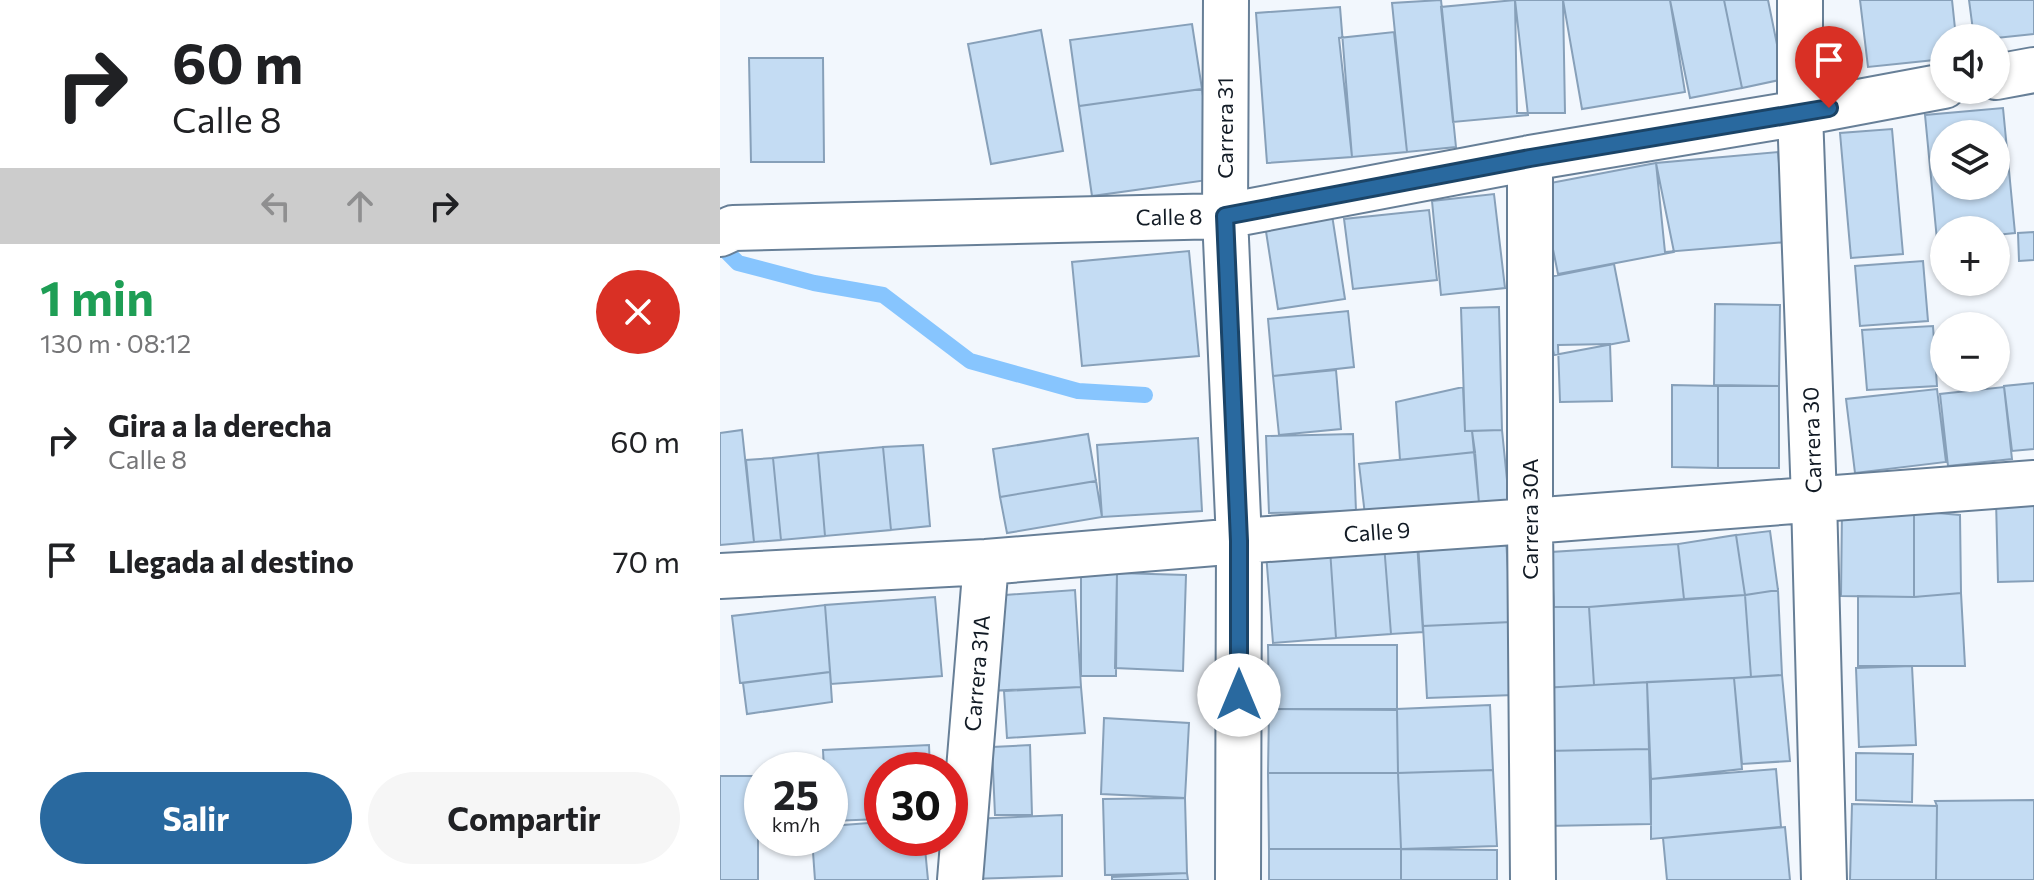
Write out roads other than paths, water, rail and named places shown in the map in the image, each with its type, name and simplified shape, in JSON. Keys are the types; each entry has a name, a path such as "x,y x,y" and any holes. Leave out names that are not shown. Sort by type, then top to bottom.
{"street":[{"name":"Carrera 31","path":"1226,0 1225,216 1239,541 1238,880"},
{"name":"Carrera 30","path":"1800,0 1800,113 1824,880"},
{"path":"2010,74 2034,70"},
{"name":"Calle 8","path":"726,231 1225,216 1530,158 1930,89"},
{"name":"Carrera 30A","path":"1530,158 1533,880"},
{"name":"Calle 9","path":"720,576 986,562 2034,483"},
{"name":"Carrera 31A","path":"960,880 986,562"}],"waterway":[{"path":"720,245 738,263 814,283 883,295 970,361 1078,391 1145,395"}]}
